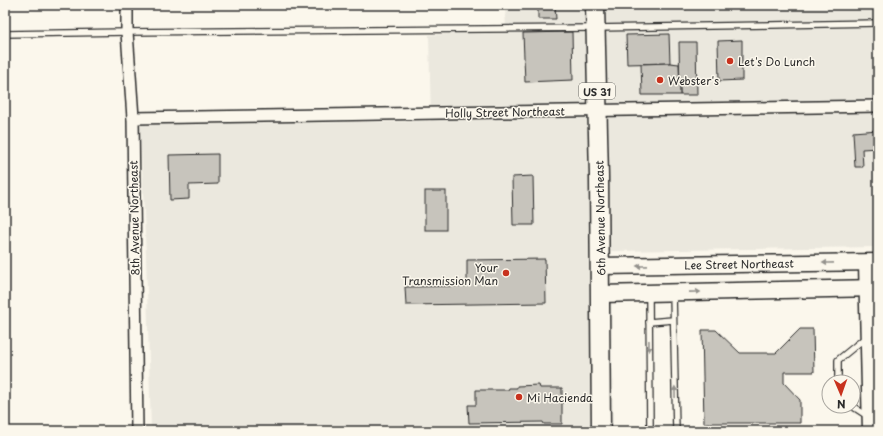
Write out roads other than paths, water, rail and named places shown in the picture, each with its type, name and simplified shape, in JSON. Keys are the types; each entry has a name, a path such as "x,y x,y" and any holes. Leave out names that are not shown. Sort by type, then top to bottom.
{"main road":[{"name":"6th Avenue Northeast","path":"595,5 598,110 601,431"}],"street":[{"name":"8th Avenue Northeast","path":"127,5 127,32 133,118 137,431"},
{"name":"Holly Street Northeast","path":"133,118 878,106"},
{"name":"Lee Street Northeast","path":"600,266 873,262"},
{"path":"871,425 869,335 873,289 873,262"},
{"path":"600,294 873,289"}],"lane":[{"path":"5,34 595,28 878,23"},
{"path":"672,292 676,431"},
{"path":"649,293 650,431"},
{"path":"649,322 673,320"},
{"path":"838,374 838,360 869,335"},
{"path":"860,414 871,425"}],"place":[{"name":"Let's Do Lunch","path":"730,61"},
{"name":"Webster's","path":"660,80"},
{"name":"Your Transmission Man","path":"506,273"},
{"name":"Mi Hacienda","path":"519,397"}]}
